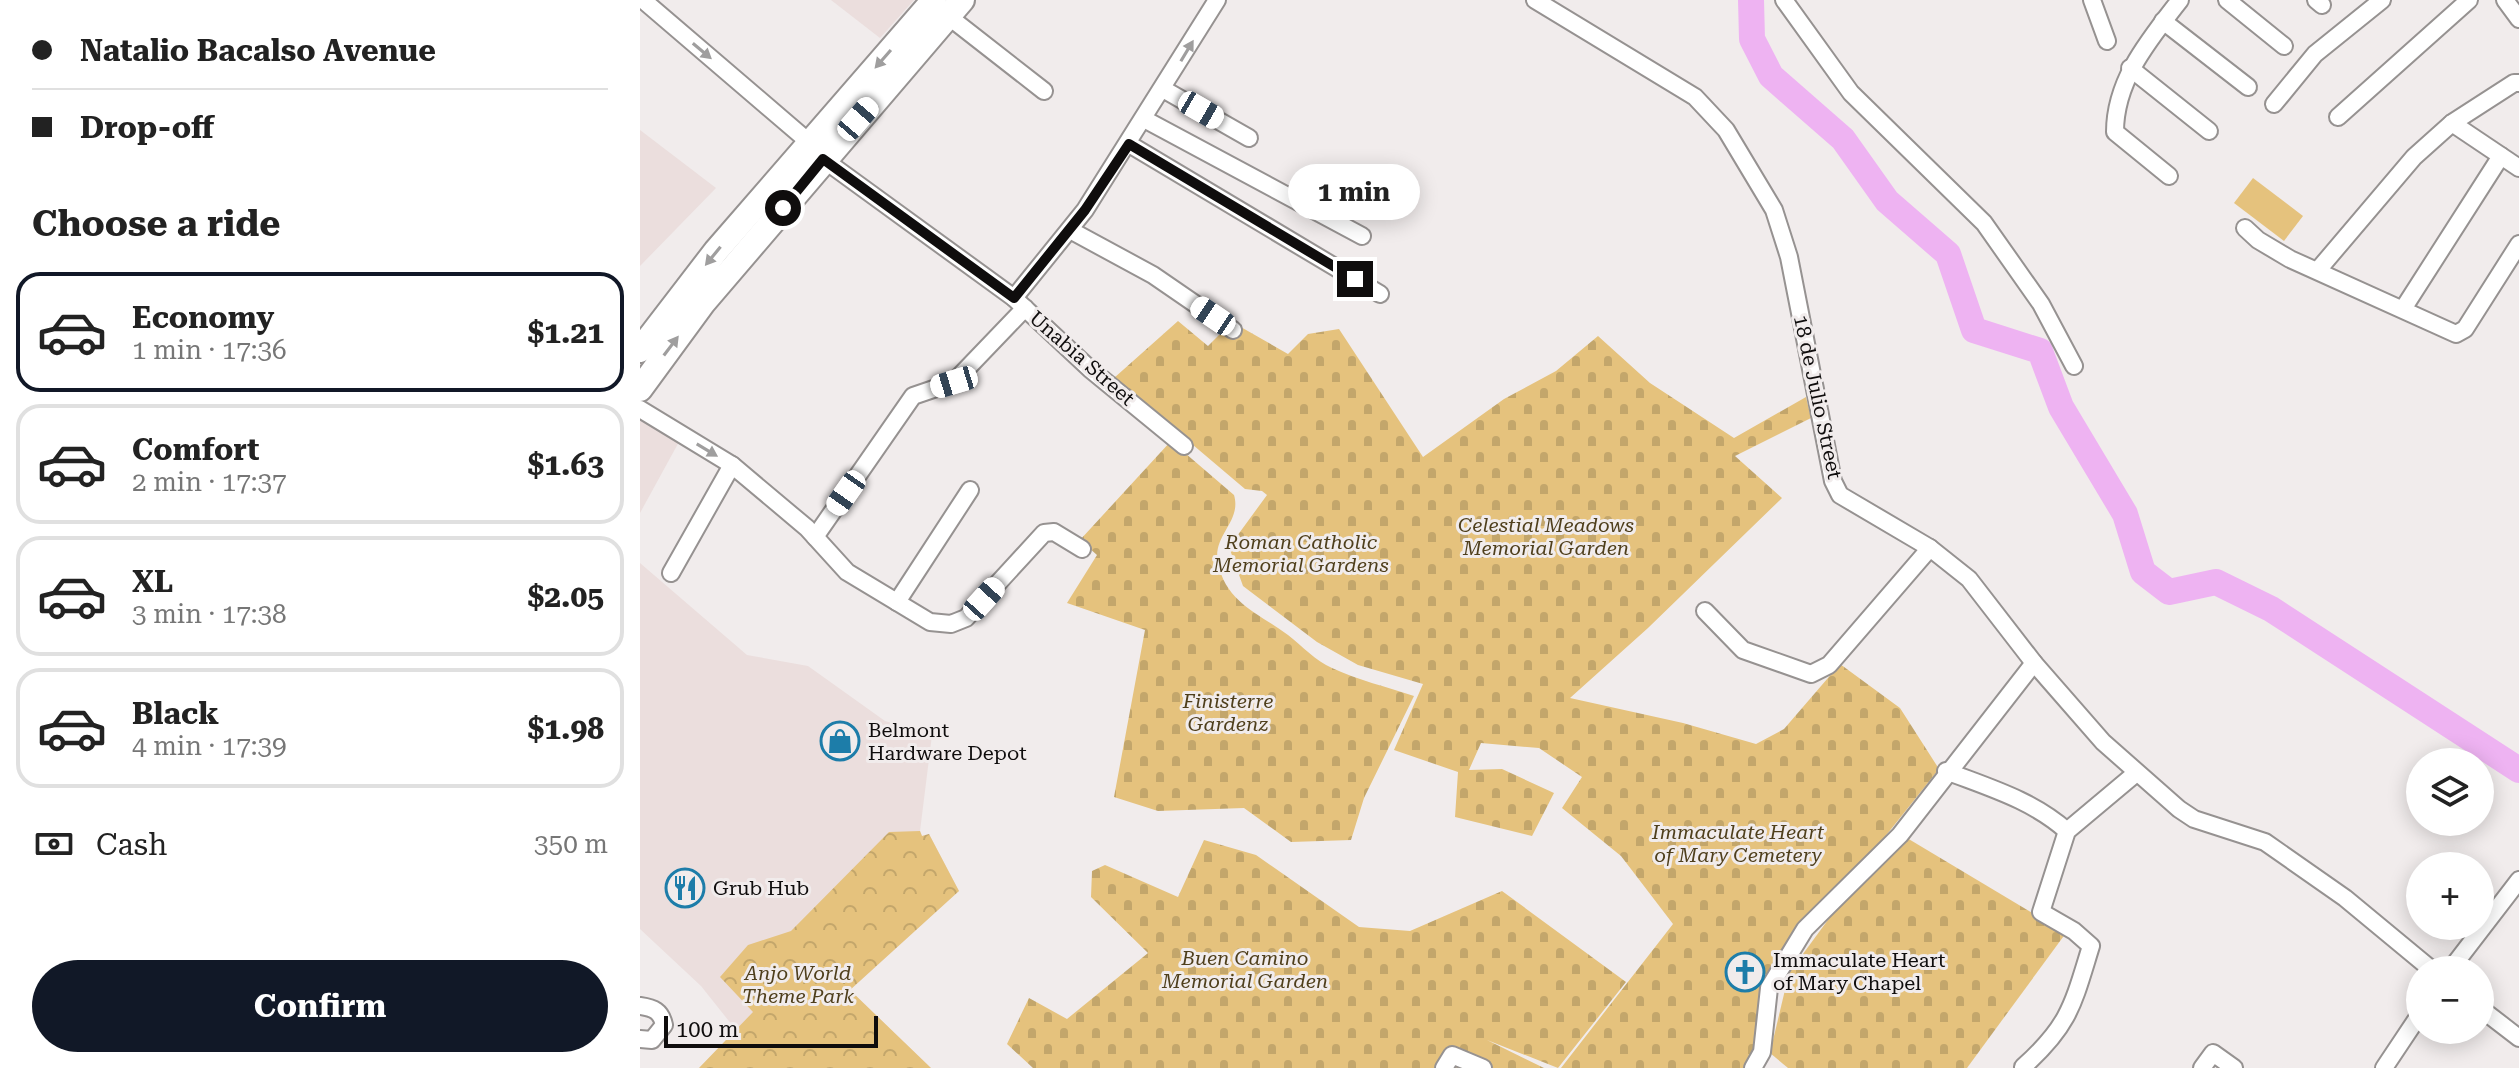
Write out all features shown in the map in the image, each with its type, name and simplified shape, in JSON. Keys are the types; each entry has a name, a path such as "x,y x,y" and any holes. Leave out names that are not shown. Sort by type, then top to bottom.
{"highway":[{"path":"640,350 716,251 817,151 948,5"},
{"path":"640,389 817,151"}],"street":[{"name":"Unabia Street","path":"643,0 817,151 1020,303 1090,369 1184,446"},
{"path":"815,537 913,396 954,382 1020,303 1129,144 1217,0"},
{"name":"18 de Julio Street","path":"1535,0 1695,97 1726,130 1774,210 1789,257 1833,481 1840,495 1930,548 1969,579 2034,663 2135,774 2194,819 2265,842 2345,898 2415,956"},
{"path":"1784,0 1851,93 1984,223 2041,304 2074,366"},
{"path":"2092,0 2107,41"},
{"path":"2169,176 2115,132 2115,111 2130,68 2180,0"},
{"path":"2227,0 2284,46"},
{"path":"2274,104 2315,54 2382,0"},
{"path":"2338,117 2469,0"},
{"path":"2505,0 2519,19"},
{"path":"948,5 1044,91"},
{"path":"2163,21 2248,87"},
{"path":"2130,68 2209,131"},
{"path":"2318,270 2414,157 2452,123 2514,83 2519,83"},
{"path":"1163,89 1249,138"},
{"path":"1144,119 1362,236"},
{"path":"2452,123 2519,168"},
{"path":"1129,144 1380,294"},
{"path":"2403,309 2501,156"},
{"path":"2245,228 2258,240 2290,259 2456,334 2461,333 2519,244"},
{"path":"1070,230 1153,275 1233,330"},
{"path":"640,409 732,465 815,537 847,572 930,622 959,622 1044,533 1054,532 1082,549"},
{"path":"671,573 732,465"},
{"path":"897,602 970,490"},
{"path":"1705,611 1743,650 1811,674 1829,665 1930,548"},
{"path":"1753,1068 1762,1052 1769,988 1805,929 1900,835 1946,771 2034,663"},
{"path":"1946,771 2024,801 2048,814 2067,831"},
{"path":"2023,1067 2048,1044 2070,1014 2091,946 2074,931 2041,912 2067,831 2135,774"},
{"path":"2461,956 2519,880"},
{"path":"640,1006 654,1008 664,1025 652,1040 640,1039"},
{"path":"2494,1019 2519,1038"},
{"path":"2384,1068 2406,1035"},
{"path":"2202,1068 2213,1053 2234,1068"},
{"path":"1444,1068 1452,1055 1483,1068"}],"shaded area":[{"path":"831,0 914,0 880,38"},
{"path":"640,130 716,188 640,266"},
{"path":"640,416 680,440 640,513"},
{"path":"640,563 747,655 808,666 885,721 932,735 920,831 922,836 929,834 959,891 850,990 931,1068 699,1068 736,1030 701,986 640,929"}],"green space":[{"path":"2253,178 2303,216 2284,241 2234,203"},
{"path":"1178,321 1208,346 1232,322 1288,354 1308,334 1339,329 1423,457 1504,399 1556,371 1598,336 1650,383 1734,438 1806,397 1811,418 1735,456 1782,498 1648,628 1570,698 1683,723 1756,744 1784,729 1840,664 1900,708 1939,769 1868,858 1820,901 1764,989 1759,1050 1749,1068 1561,1068 1673,924 1621,856 1562,808 1582,777 1539,748 1481,743 1469,770 1502,769 1554,793 1532,836 1455,817 1458,772 1394,750 1423,684 1358,665 1317,642 1243,586 1229,547 1267,495 1262,491 1245,489 1114,378"},
{"name":"Finisterre Gardenz","path":"1171,441 1234,495 1234,513 1217,553 1222,577 1236,598 1326,665 1414,696 1364,798 1351,840 1291,842 1244,808 1158,811 1114,797 1145,630 1067,603 1097,555 1080,540"},
{"name":"Anjo World Theme Park","path":"920,831 922,836 929,834 959,891 850,990 931,1068 699,1068 753,1012 720,977 748,945 791,931 889,832"},
{"path":"1907,838 2066,933 1967,1068 1788,1068 1770,1053 1789,973 1844,898"},
{"name":"Buen Camino Memorial Garden","path":"1204,840 1256,855 1359,927 1410,931 1502,891 1626,982 1558,1068 1487,1040 1544,1068 1033,1068 1007,1044 1029,998 1067,1019 1148,953 1091,897 1092,871 1105,865 1178,897"}],"waterway":[{"path":"1751,0 1752,39 1771,76 1843,139 1887,201 1948,254 1974,330 2040,351 2061,407 2125,514 2143,572 2169,592 2216,582 2271,609 2519,770"}],"place":[{"name":"Belmont Hardware Depot","path":"840,741"},
{"name":"Grub Hub","path":"685,888"},
{"name":"Immaculate Heart of Mary Chapel","path":"1745,972"}],"route":[{"path":"783,208 823,159 1014,298 1085,210 1129,144 1355,279"}],"park label":[{"name":"Celestial Meadows Memorial Garden","path":"1546,536"},
{"name":"Roman Catholic Memorial Gardens","path":"1301,554"},
{"name":"Immaculate Heart of Mary Cemetery","path":"1738,844"}]}
